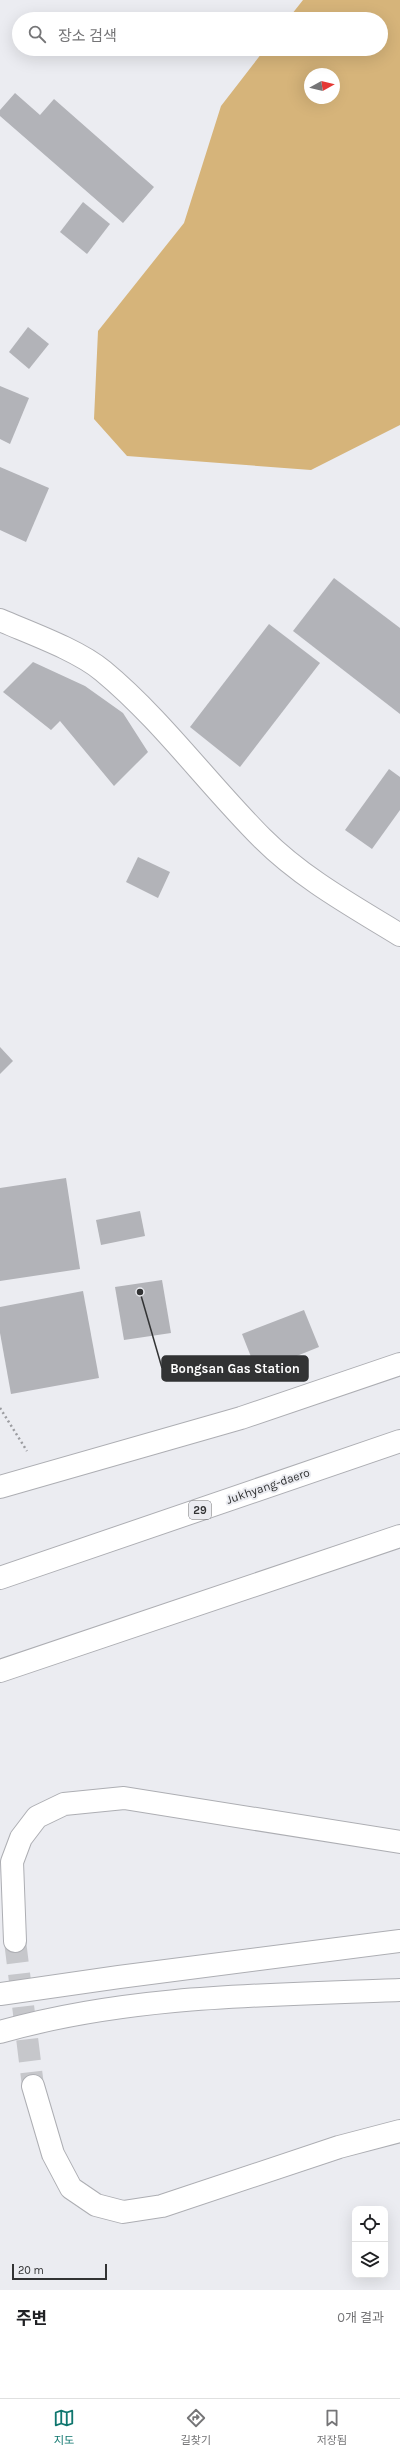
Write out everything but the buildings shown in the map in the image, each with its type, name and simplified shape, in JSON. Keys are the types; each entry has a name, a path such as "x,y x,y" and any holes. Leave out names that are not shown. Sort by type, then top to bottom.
{"main road":[{"path":"0,620 78,656 102,670 160,727 262,838 315,883 400,935"},
{"path":"0,1487 242,1418 400,1364"},
{"name":"Jukhyang-daero","path":"0,1578 400,1441"},
{"path":"0,1671 400,1536"},
{"path":"15,1941 12,1862 21,1838 37,1817 64,1804 124,1798 400,1842"},
{"path":"0,1994 111,1978 400,1941"},
{"path":"0,2032 117,2006 251,1996 400,1990"},
{"path":"33,2086 53,2154 71,2188 96,2205 123,2212 162,2206 339,2147 400,2131"}],"path":[{"path":"0,1408 42,1475"}],"shaded area":[{"path":"303,0 400,0 400,425 311,470 127,456 94,419 98,331 184,223 221,106 260,56 388,56 388,12 294,12"}],"tunnel":[{"path":"15,1941 33,2086"}],"place":[{"name":"Bongsan Gas Station","path":"140,1292"}]}
